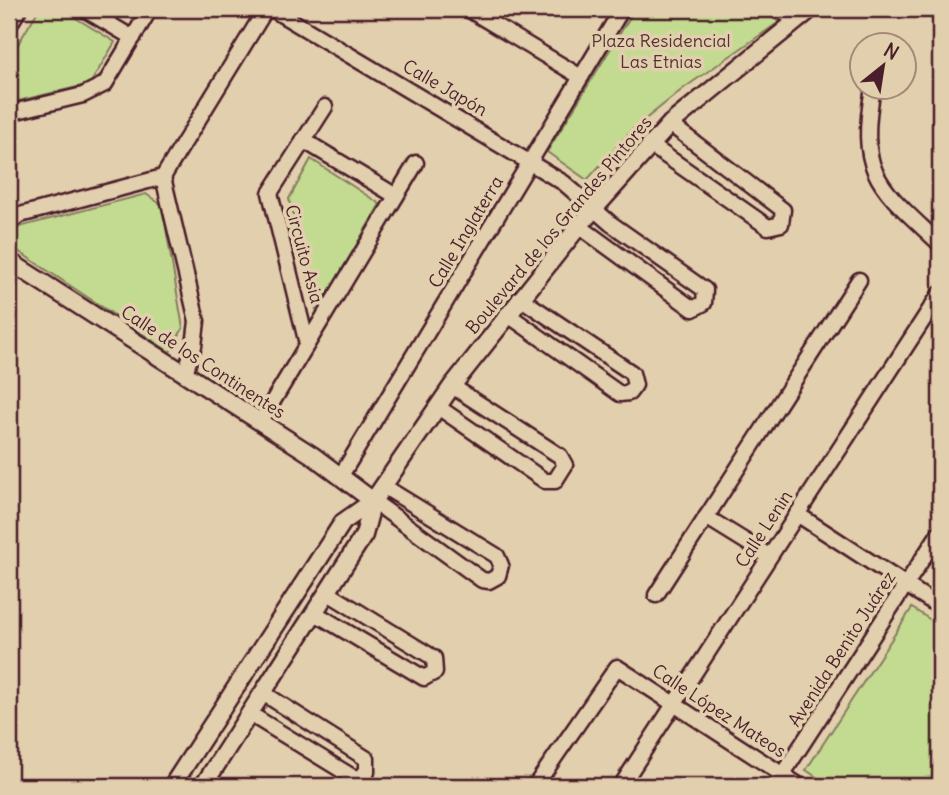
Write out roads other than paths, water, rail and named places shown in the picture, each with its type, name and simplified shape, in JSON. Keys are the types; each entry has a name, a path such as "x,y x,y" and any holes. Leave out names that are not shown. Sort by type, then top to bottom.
{"street":[{"path":"9,26 19,9"},
{"path":"84,9 133,38"},
{"path":"9,113 83,95 105,84 150,9"},
{"path":"9,222 20,215 163,177 266,9"},
{"name":"Calle Japón","path":"271,9 531,162 595,208 610,223 705,290 704,303 693,309 579,226"},
{"path":"468,9 581,77"},
{"name":"Calle Inglaterra","path":"341,474 622,9"},
{"path":"778,9 796,20"},
{"name":"Boulevard de los Grandes Pintores","path":"172,786 343,522 373,500 452,386 579,226 649,144 670,124 811,9"},
{"path":"870,102 866,127 869,157 878,182 895,202 940,244"},
{"name":"Circuito Asia","path":"307,344 270,202 274,183 325,107"},
{"path":"649,144 768,227 781,224 783,210 670,124"},
{"path":"303,140 396,196"},
{"name":"Circuito Asia","path":"261,421 416,163"},
{"path":"163,177 197,321 194,346 185,373"},
{"name":"Calle de los Continentes","path":"9,261 261,421 341,474 373,500"},
{"path":"656,595 859,279"},
{"name":"Calle Lenin","path":"621,786 940,294"},
{"path":"508,314 620,394 629,393 635,385 632,373 520,298"},
{"path":"438,407 545,481 555,481 561,475 565,466 560,456 452,386"},
{"path":"373,500 482,580 489,581 498,576 502,565 497,556 383,486"},
{"name":"Boulevard de los Grandes Pintores","path":"203,786 364,535 373,500"},
{"path":"797,514 940,607"},
{"path":"706,517 769,556"},
{"name":"Avenida Benito Juárez","path":"779,781 940,532"},
{"path":"315,613 424,678 435,671 434,658 328,593"},
{"name":"Calle López Mateos","path":"535,786 617,667 779,781 800,786"},
{"path":"250,714 356,779 367,772 367,759 264,693"}],"park label":[{"name":"Plaza Residencial Las Etnias","path":"661,51"}]}
